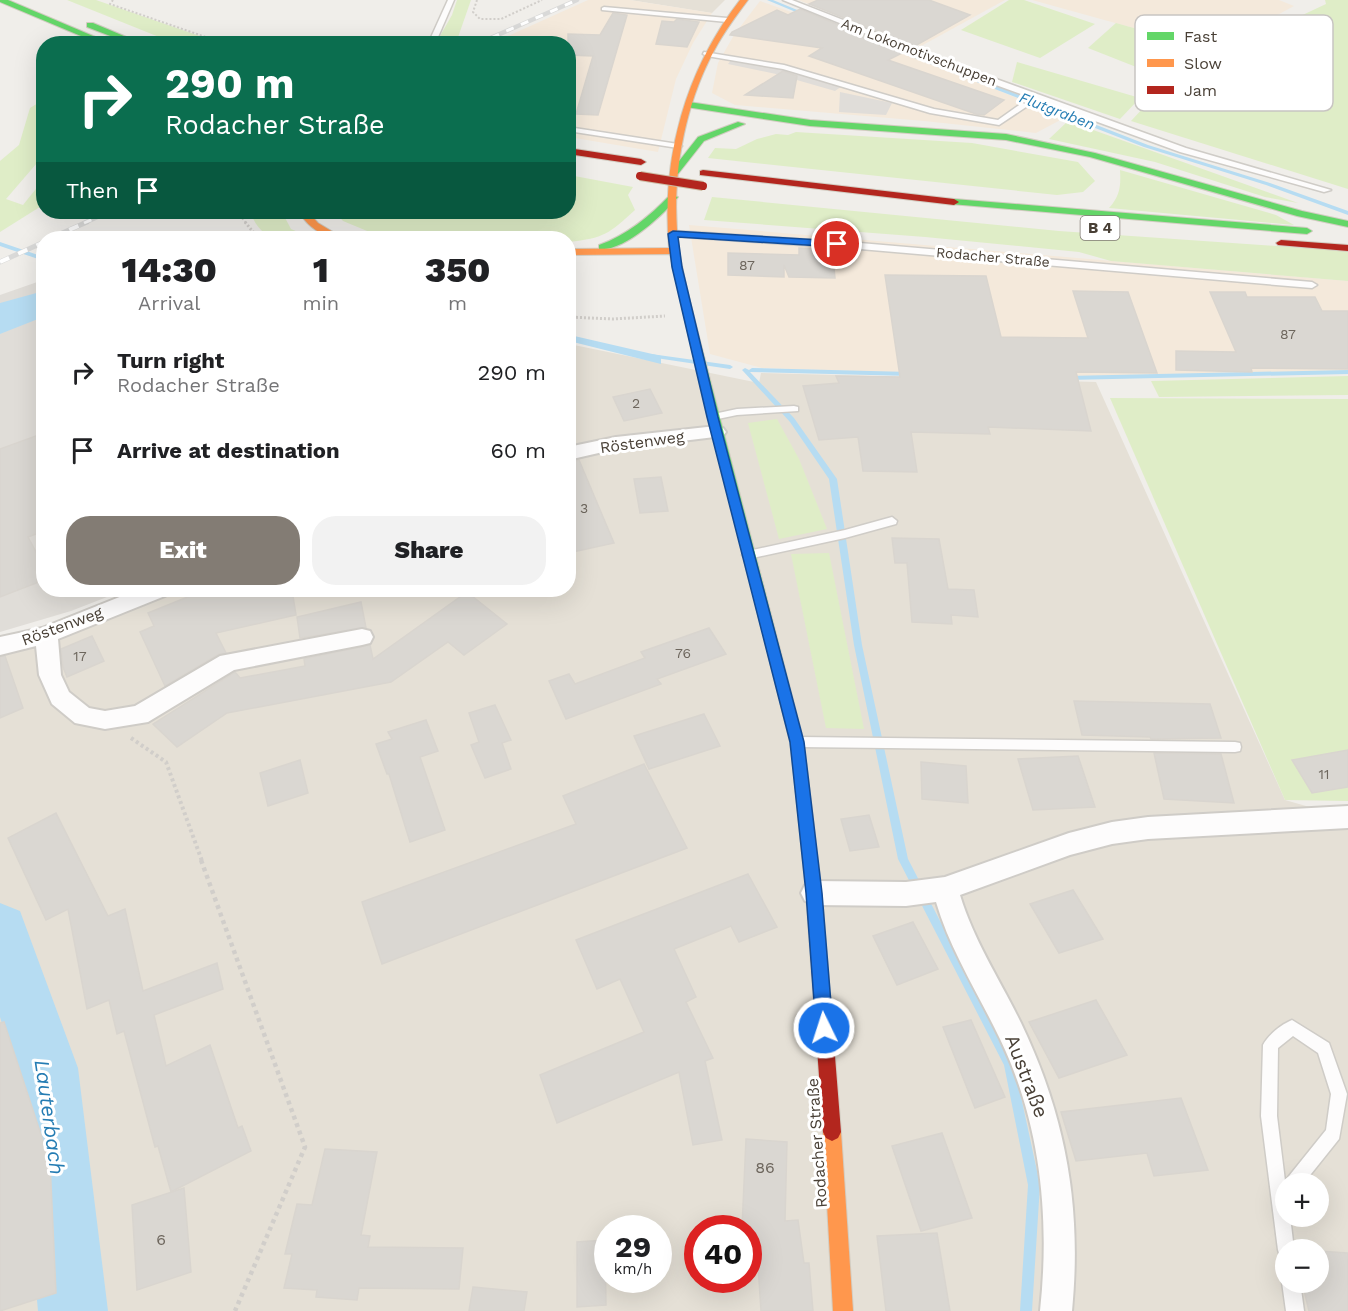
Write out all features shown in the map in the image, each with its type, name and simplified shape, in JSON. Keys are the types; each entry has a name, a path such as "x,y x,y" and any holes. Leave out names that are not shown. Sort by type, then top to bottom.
{"main road":[{"path":"2,0 89,36"},
{"path":"35,0 69,17 118,36"},
{"name":"Rodacher Straße","path":"744,0 727,20 707,54 683,121 675,172 673,234 677,267 690,314 714,424 797,742 814,893 840,1231 843,1311"},
{"path":"689,105 810,123 1006,137 1092,155 1300,214 1348,224"},
{"path":"683,121 741,124 810,123"},
{"path":"675,172 700,139 741,124"},
{"path":"957,134 1083,160 1108,176"},
{"name":"B 4","path":"576,153 640,169 830,201 1122,230"},
{"name":"B 4","path":"576,165 640,169"},
{"name":"B 4","path":"703,179 1348,234"},
{"path":"589,251 614,244 632,235 651,221 673,197"},
{"path":"922,197 1077,204 1097,200"},
{"path":"309,219 326,231"},
{"path":"1169,234 1348,248"},
{"path":"576,252 676,251"}],"street":[{"name":"Röstenweg","path":"576,452 714,424"},
{"name":"Röstenweg","path":"0,646 46,635 140,597"},
{"path":"46,635 50,675 60,698 83,716 105,720 140,715 228,662 362,637"},
{"path":"814,893 906,894 939,890 1069,844 1112,833 1148,828 1348,817"},
{"name":"Austraße","path":"939,890 977,971 1010,1031 1042,1104 1056,1171 1062,1272 1056,1311"}],"lane":[{"path":"436,36 451,0"},
{"name":"Am Lokomotivschuppen","path":"786,0 963,70 1183,150 1327,190"},
{"path":"604,9 727,20"},
{"path":"707,54 784,67 933,111 999,123 1025,105"},
{"path":"576,130 678,146"},
{"name":"Rodacher Straße","path":"673,234 860,246 1312,285"},
{"path":"714,424 737,412 794,409"},
{"path":"748,555 806,544 892,521"},
{"path":"797,742 1235,747"},
{"path":"1278,1173 1269,1116 1271,1045 1292,1027 1324,1048 1339,1094 1333,1132 1301,1173"},
{"path":"1293,1293 1295,1311"}],"path":[{"path":"106,0 110,4 203,36"},
{"path":"110,4 113,0"},
{"path":"477,0 473,12 480,19 501,19 542,0"},
{"path":"243,219 252,231"},
{"path":"576,318 613,319 690,314"},
{"path":"105,720 166,762 305,1147 235,1311"}],"shaded area":[{"path":"588,0 630,0 712,13 693,43 676,79 658,152 576,138 576,36 508,36"},
{"path":"630,0 725,0 712,13"},
{"path":"798,0 1005,0 921,46"},
{"path":"1032,0 1279,0 1294,6 1277,15 1135,15 1135,28"},
{"path":"760,1 862,37 1066,117 1036,133 735,105 712,93 718,63 734,35"},
{"path":"732,59 842,86 835,91 776,74 728,64"},
{"path":"840,92 892,103 886,115 839,112"},
{"path":"689,225 1348,281 1348,372 1092,379 762,368 710,354"},
{"path":"36,282 36,597 107,597 71,611 0,632 0,295"},
{"path":"576,345 759,383 761,373 1096,382 1285,800 1348,818 1348,1311 0,1311 0,656 159,597 576,597"}],"green space":[{"path":"67,0 96,0 200,36 157,36"},
{"path":"457,0 471,0 458,36 440,36 452,15"},
{"path":"1009,0 1024,0 1095,24 1040,58 961,30"},
{"path":"1325,0 1348,0 1348,189 1131,121 1140,111 1333,111 1333,15 1303,15 1326,4"},
{"path":"1116,23 1135,28 1135,67 1088,48"},
{"path":"1017,62 1135,97 1135,103 1120,119 1012,82"},
{"path":"36,104 36,164 6,199 23,205 36,189 36,209 0,232 0,161 19,145 30,108"},
{"path":"1068,121 1298,203 1265,197 1155,162 1049,139"},
{"path":"796,132 972,143 1078,162 1095,181 1083,192 1057,195 708,158 715,148 736,149 757,139"},
{"path":"1120,170 1276,215 1294,225 1109,208 1119,190"},
{"path":"576,176 633,187 628,195 635,210 605,234 576,241 576,231 367,231 341,219 576,219"},
{"path":"712,197 1059,231 1348,251 1348,281 1111,261 1079,252 925,237 704,220"},
{"path":"254,219 286,219 291,229 296,231 262,231"},
{"path":"1348,376 1348,395 1159,397 1151,381"},
{"path":"1110,398 1348,399 1348,801 1285,800"},
{"path":"777,419 799,459 827,529 779,539 748,423"},
{"path":"829,553 864,729 826,728 791,554"}],"water":[{"path":"36,293 36,320 0,334 0,303"},
{"path":"576,336 661,356 661,364 576,343"}],"building":[{"path":"818,0 929,0 970,15 915,46 809,4"},
{"path":"800,9 904,52 888,60 1004,100 984,115 976,114 809,56 822,48 730,35 777,10 788,15"},
{"path":"613,13 627,15 598,115 576,114 593,56 576,55 576,36 568,36 568,34 600,35"},
{"path":"677,19 699,22 687,47 656,44 662,21 674,22"},
{"path":"783,71 797,76 793,98 745,95"},
{"path":"799,248 832,249 835,278 789,277 784,265 784,277 728,275 728,253 799,255"},
{"path":"885,275 986,276 1001,337 1088,338 1073,291 1128,292 1157,373 1076,372 1091,431 988,427 990,434 911,432 917,472 863,471 858,437 819,440 803,386 839,383 836,376 900,377"},
{"path":"1210,292 1245,292 1247,297 1315,297 1322,311 1348,311 1348,369 1251,368 1252,372 1176,370 1176,351 1236,352"},
{"path":"650,389 662,413 624,421 613,397"},
{"path":"36,436 36,534 28,537 36,552 36,583 0,597 0,449"},
{"path":"579,460 614,543 576,551 576,461"},
{"path":"661,477 668,511 640,513 634,479"},
{"path":"892,538 939,539 948,589 974,590 978,617 951,615 952,624 912,622 907,563 895,563"},
{"path":"188,597 293,597 296,615 216,633 226,653 219,654 165,686 140,632 154,626 148,613"},
{"path":"460,597 473,597 507,624 464,655 448,642 391,682 227,713 177,747 153,724 235,672 240,678 305,666 304,659 370,645 373,659"},
{"path":"361,602 366,628 300,638 297,617"},
{"path":"709,628 726,654 657,679 661,684 566,719 549,681 569,674 575,684 645,658 641,652"},
{"path":"92,636 104,661 67,677 63,667 61,649"},
{"path":"5,656 23,708 0,718 0,657"},
{"path":"1074,701 1210,704 1221,738 1151,739 1150,737 1082,735"},
{"path":"495,705 511,740 502,743 511,769 485,778 471,745 479,742 469,713"},
{"path":"704,714 720,746 649,769 634,736"},
{"path":"426,720 438,751 420,757 445,830 410,842 389,774 387,774 376,744 392,739 388,732"},
{"path":"1348,750 1348,787 1312,793 1292,760"},
{"path":"1154,753 1221,754 1234,803 1164,799"},
{"path":"1078,756 1095,807 1033,810 1018,759"},
{"path":"300,760 308,793 268,806 260,773"},
{"path":"921,762 966,766 968,803 922,799"},
{"path":"644,764 687,848 382,964 362,902 576,824 563,796"},
{"path":"56,813 108,916 125,909 143,991 217,963 223,989 154,1015 166,1066 210,1045 238,1128 242,1126 251,1151 171,1192 158,1146 155,1147 124,1031 117,1034 109,1000 87,1009 68,909 46,920 8,838"},
{"path":"869,815 879,847 850,851 841,819"},
{"path":"748,874 777,927 739,942 731,926 674,949 696,997 686,1002 713,1058 705,1061 722,1140 693,1145 679,1072 557,1123 540,1075 644,1032 620,979 597,989 576,940"},
{"path":"1073,890 1103,939 1059,953 1030,904"},
{"path":"913,922 938,969 897,985 873,936"},
{"path":"1096,1000 1127,1055 1059,1078 1029,1022"},
{"path":"971,1020 1005,1097 975,1108 943,1027"},
{"path":"4,1022 50,1162 56,1293 0,1311 0,1023"},
{"path":"1181,1098 1208,1170 1154,1176 1147,1153 1076,1161 1061,1112"},
{"path":"942,1133 972,1218 921,1231 892,1146"},
{"path":"746,1139 787,1142 785,1221 798,1220 804,1263 809,1263 813,1311 761,1311 762,1215 743,1215"},
{"path":"325,1149 377,1152 361,1235 370,1236 368,1247 463,1248 459,1289 359,1288 357,1300 316,1297 317,1290 284,1288 292,1254 285,1254 297,1204 312,1205"},
{"path":"184,1188 191,1272 137,1290 132,1205"},
{"path":"937,1233 950,1311 886,1311 877,1236"},
{"path":"594,1241 594,1293 606,1293 606,1305 577,1307 577,1242"},
{"path":"1329,1252 1348,1253 1348,1311 1309,1311 1305,1293 1329,1293"},
{"path":"473,1287 527,1292 524,1311 469,1311"}],"waterway":[{"name":"Flutgraben","path":"769,0 805,14"},
{"name":"Flutgraben","path":"896,49 1146,146 1268,184 1348,213"},
{"path":"0,244 36,256"},
{"path":"651,356 730,367"},
{"path":"745,370 792,420 833,479 858,645 903,859 1009,1064 1034,1185 1026,1311"},
{"path":"752,370 910,374"},
{"path":"1067,378 1348,372"},
{"name":"Lauterbach","path":"0,929 47,1068 73,1311"}],"railway":[{"path":"495,36 577,0"},
{"path":"84,223 93,219"},
{"path":"67,231 87,222"},
{"path":"0,262 36,246"}],"traffic: fast":[{"path":"1,0 89,36"},
{"path":"90,25 118,36"},
{"path":"689,105 810,123 1006,137 1092,155 1300,214 1348,224"},
{"path":"675,172 701,139 741,124"},
{"path":"602,247 641,227 673,197"},
{"path":"954,202 1307,231"},
{"path":"694,337 797,742 802,785"}],"traffic: slow":[{"path":"694,337 674,247 672,203 674,172 686,110 696,80 709,51 744,0"},
{"path":"309,219 326,231"},
{"path":"576,252 676,251"},
{"path":"832,1132 843,1311"}],"traffic: jam":[{"path":"576,152 641,162"},
{"path":"703,173 954,202"},
{"path":"640,176 703,186"},
{"path":"1281,243 1348,248"},
{"path":"802,785 814,893 832,1132"}],"route":[{"path":"824,1028 814,893 797,742 712,417 690,314 677,267 673,234 837,244"}]}
